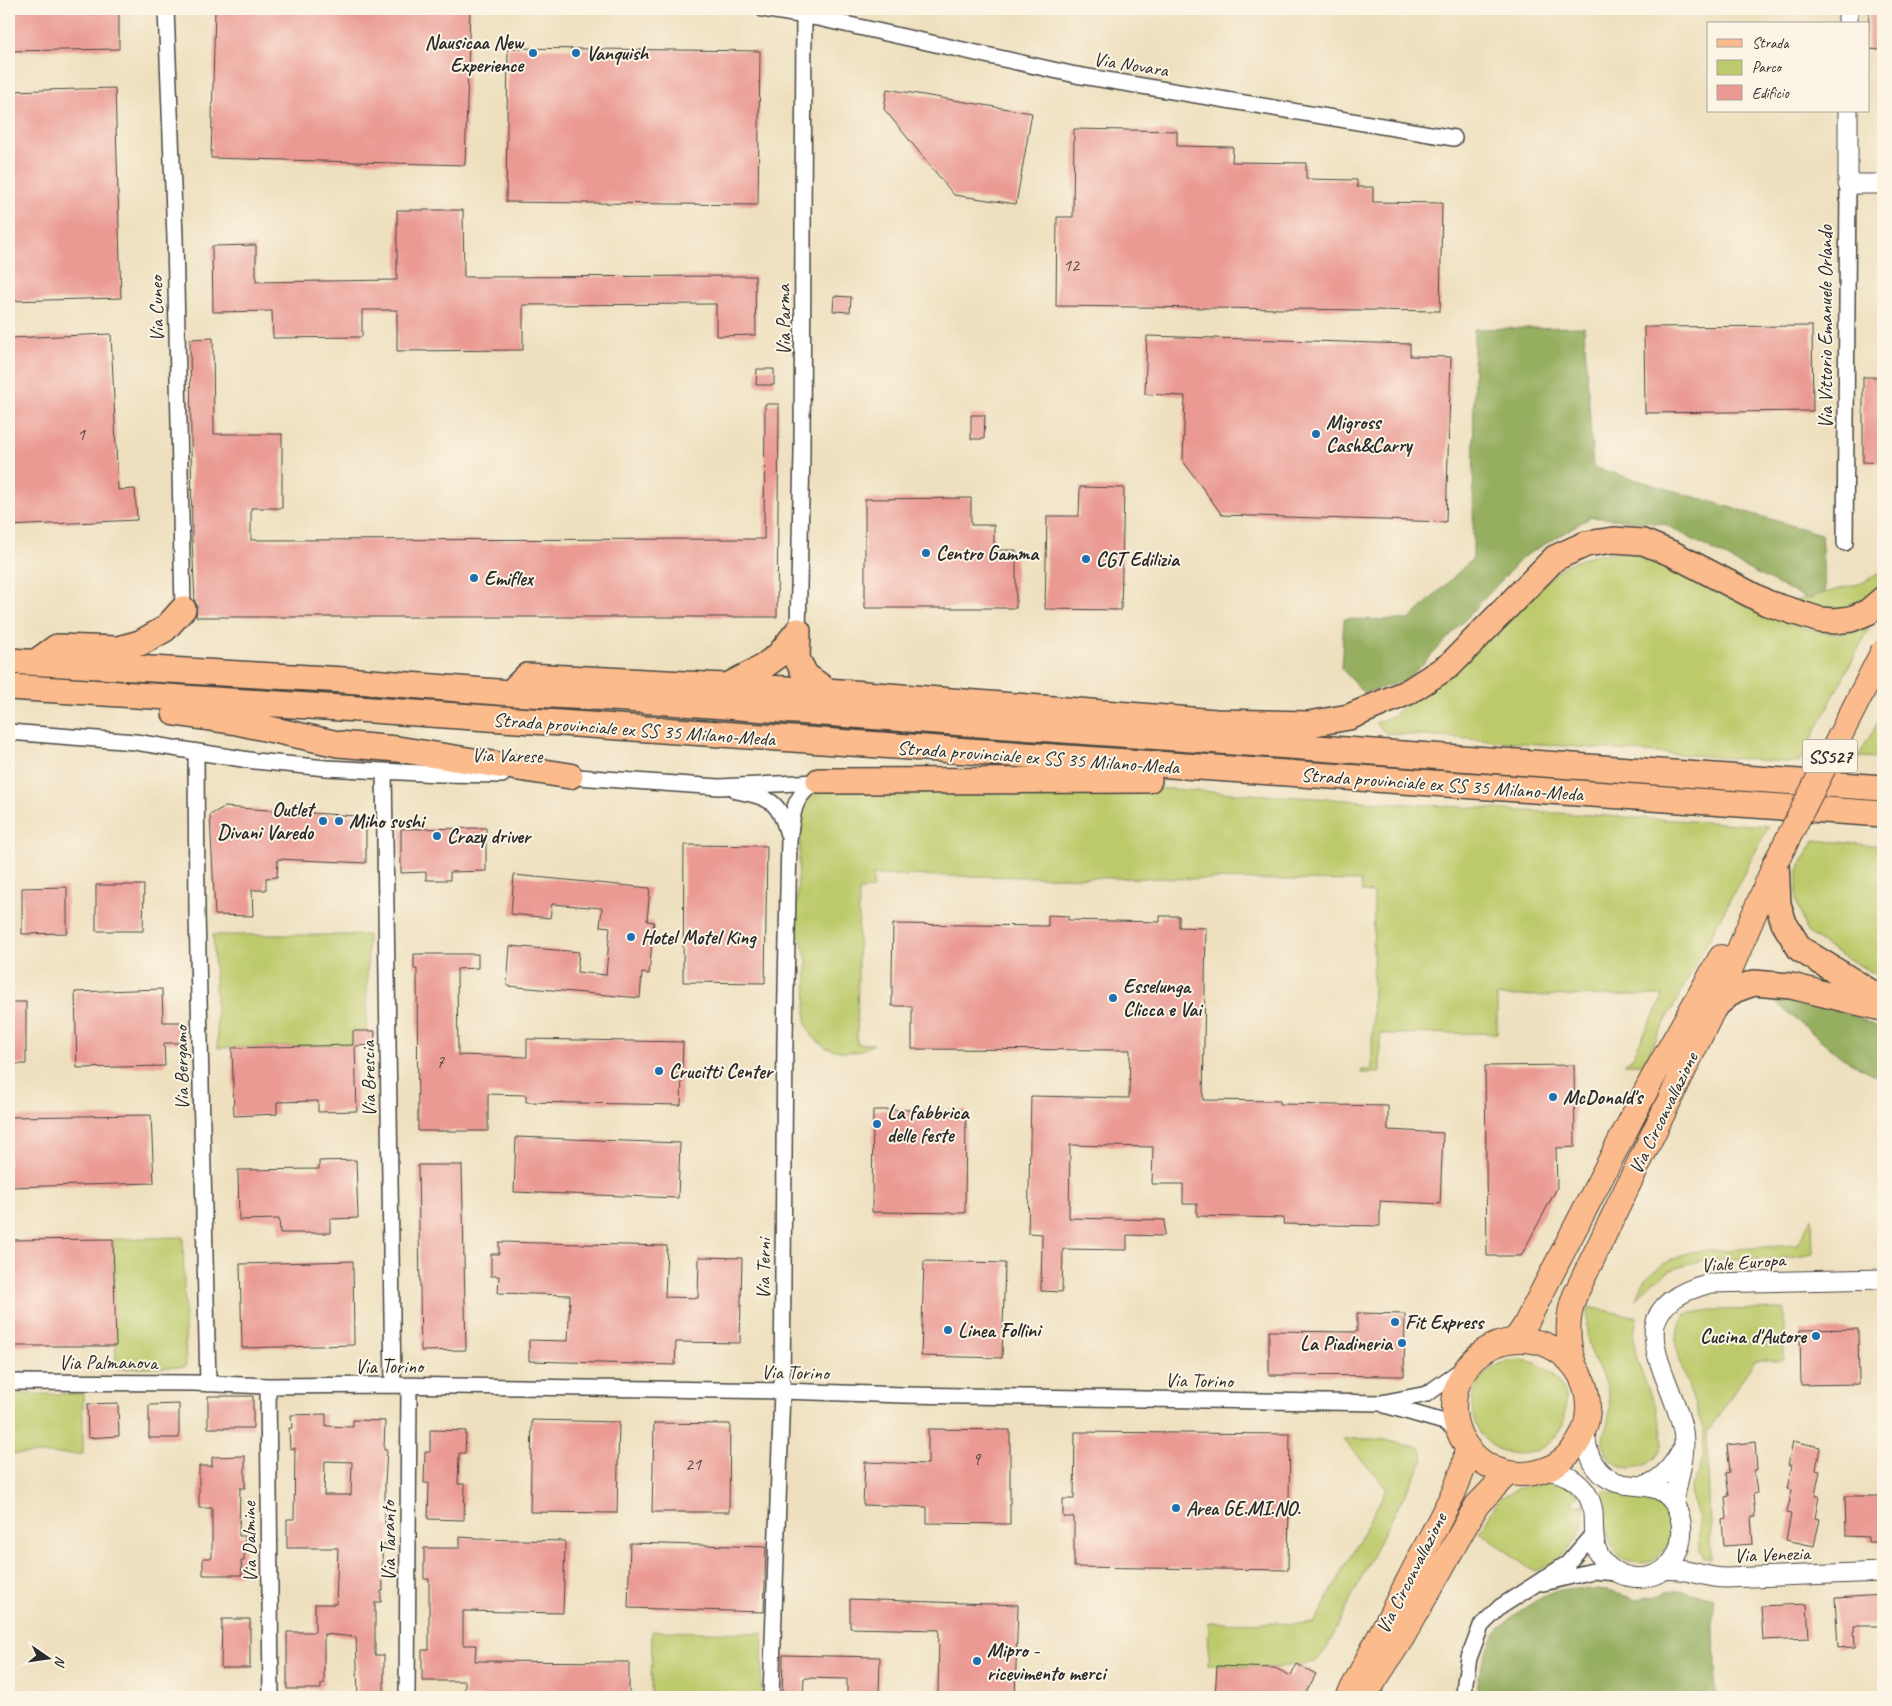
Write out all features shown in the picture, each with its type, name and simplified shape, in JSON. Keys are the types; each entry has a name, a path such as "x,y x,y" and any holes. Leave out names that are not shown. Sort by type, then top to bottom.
{"highway":[{"path":"510,693 527,676 827,691 1216,722 1309,724 1349,717 1408,692 1450,665 1555,558 1586,544 1614,540 1643,542 1673,554 1767,603 1820,620 1851,619 1868,612 1883,599"},
{"path":"9,660 35,663 58,647 118,648 140,643 165,629 183,609"},
{"path":"729,686 760,669 779,655 798,632"},
{"path":"798,632 797,660 806,676 827,691"},
{"name":"Strada provinciale ex SS 35 Milano-Meda","path":"35,663 345,680 510,693 671,702 1883,788"},
{"path":"9,688 236,722 338,744 397,749 570,776"},
{"name":"Strada provinciale ex SS 35 Milano-Meda","path":"9,688 366,710 1883,814"},
{"path":"1712,775 1883,772"},
{"path":"819,782 1155,780 1426,798 1561,793"},
{"path":"1705,802 1819,823 1883,830"},
{"path":"1776,862 1778,904 1784,923 1800,949 1883,1000"},
{"path":"1706,1002 1754,983 1791,986 1883,1009"}],"main road":[{"name":"Via Circonvallazione","path":"1575,1367 1569,1343 1569,1328 1571,1307 1575,1295 1706,1002 1883,651"},
{"name":"Via Circonvallazione","path":"1515,1340 1524,1327 1650,1081 1706,1002"},
{"path":"1515,1340 1537,1342 1562,1353 1575,1367 1582,1380 1587,1396 1588,1409 1586,1426 1580,1440 1570,1453 1556,1464 1543,1470 1525,1474 1508,1473 1486,1464 1463,1439 1454,1414 1455,1396 1460,1380 1471,1363 1490,1348 1515,1340"},
{"name":"Via Circonvallazione","path":"1348,1697 1454,1492 1464,1467 1463,1439"},
{"name":"Via Circonvallazione","path":"1364,1697 1402,1638 1477,1505 1508,1473"}],"street":[{"name":"Via Cuneo","path":"166,9 175,238 183,609"},
{"name":"Via Novara","path":"763,9 804,12 1076,75 1454,138"},
{"path":"1848,9 1848,22"},
{"name":"Via Parma","path":"798,632 802,453 804,12"},
{"name":"Via Vittorio Emanuele Orlando","path":"1846,544 1848,112"},
{"path":"1848,184 1883,184"},
{"name":"Via Varese","path":"9,732 135,742 255,761 384,771 439,774 570,776 718,787 819,782"},
{"name":"Via Bergamo","path":"196,752 197,912 208,1384"},
{"name":"Via Brescia","path":"384,771 393,1385"},
{"path":"789,840 798,800 806,788 819,782"},
{"path":"718,787 755,795 773,802 783,816 789,840"},
{"name":"Via Terni","path":"771,1697 782,1391 785,1029 789,840"},
{"name":"Viale Europa","path":"1674,1503 1683,1462 1684,1443 1680,1420 1660,1365 1654,1340 1656,1322 1660,1313 1672,1298 1690,1288 1710,1283 1883,1279"},
{"name":"Via Torino","path":"208,1384 782,1391 903,1395 1381,1403 1427,1394 1471,1363"},
{"name":"Via Palmanova","path":"9,1382 208,1384"},
{"name":"Via Dalmine","path":"268,1386 271,1697"},
{"name":"Via Taranto","path":"407,1697 409,1386"},
{"name":"Via Torino","path":"1381,1403 1444,1422 1463,1439"},
{"path":"1529,1586 1592,1571 1617,1573 1640,1578 1652,1576 1664,1570 1675,1557 1681,1536 1681,1519 1674,1503 1659,1490 1616,1482 1600,1472 1589,1455 1586,1426"},
{"path":"1642,1486 1654,1482 1667,1471 1684,1443"},
{"path":"1543,1470 1564,1475 1578,1483 1583,1489 1592,1508 1595,1544 1599,1556 1617,1573"},
{"path":"1464,1697 1464,1682 1469,1658 1481,1626 1500,1607 1529,1586 1568,1563 1594,1533"},
{"name":"Via Venezia","path":"1664,1570 1677,1570 1726,1578 1883,1572"}],"green space":[{"path":"1584,327 1593,467 1821,534 1825,592 1808,599 1664,524 1591,517 1523,557 1431,656 1405,681 1364,693 1341,668 1344,619 1409,620 1473,558 1474,329"},
{"path":"1618,552 1645,555 1671,565 1762,611 1804,628 1836,634 1869,628 1799,763 1386,733 1375,723 1393,716 1565,565 1592,555"},
{"path":"1883,571 1883,591 1838,614 1783,604 1862,583"},
{"path":"1883,713 1883,758 1858,757"},
{"path":"1152,788 1769,826 1643,1064 1624,1064 1632,1058 1664,995 1497,996 1497,1033 1380,1034 1380,1073 1361,1073 1362,1070 1372,1070 1374,893 1362,892 1361,881 873,875 873,889 859,890 857,1044 874,1044 858,1052 844,1052 826,1048 813,1037 806,1024 807,960 795,929 802,812 811,796 827,790"},
{"path":"1814,840 1883,846 1883,979 1826,946 1806,931 1796,900 1798,870"},
{"path":"213,935 368,935 366,1045 218,1048"},
{"path":"1784,994 1849,1014 1883,1029 1883,1080 1841,1057 1774,1001 1760,999"},
{"path":"1812,1217 1813,1254 1788,1258 1698,1261 1677,1268 1657,1280 1636,1299 1645,1279 1663,1264 1690,1252 1797,1245"},
{"path":"183,1237 186,1367 116,1369 113,1239"},
{"path":"1589,1307 1637,1317 1634,1338 1636,1354 1659,1417 1663,1440 1657,1456 1642,1466 1629,1468 1620,1466 1609,1458 1604,1449 1604,1433 1610,1409 1605,1383 1588,1341"},
{"path":"1784,1309 1784,1360 1755,1360 1707,1433 1711,1559 1704,1558 1700,1551 1699,1519 1692,1499 1691,1487 1698,1473 1703,1454 1704,1432 1682,1368 1675,1341 1681,1321 1686,1314 1710,1310"},
{"path":"1519,1360 1537,1364 1552,1374 1562,1389 1566,1407 1562,1425 1552,1440 1537,1450 1519,1454 1501,1450 1486,1440 1476,1425 1472,1407 1476,1389 1486,1374 1501,1364"},
{"path":"9,1394 83,1394 83,1454 9,1454"},
{"path":"1343,1439 1379,1439 1420,1448 1424,1459 1379,1542 1324,1654 1315,1662 1275,1668 1208,1665 1209,1622 1314,1624 1387,1488"},
{"path":"1548,1483 1566,1485 1580,1495 1573,1501 1577,1507 1584,1503 1584,1516 1578,1537 1572,1546 1557,1560 1535,1572 1480,1532 1499,1499 1518,1488"},
{"path":"1605,1491 1642,1501 1660,1509 1667,1518 1670,1528 1670,1538 1661,1555 1652,1561 1642,1563 1620,1557 1611,1543 1606,1528 1599,1496"},
{"path":"1573,1588 1609,1591 1635,1599 1682,1590 1713,1598 1716,1697 1477,1697 1479,1674 1489,1645 1498,1631 1520,1611 1546,1595"},
{"path":"652,1631 763,1633 761,1697 651,1697"}],"building":[{"path":"9,9 119,9 119,49 9,51"},
{"path":"215,9 470,9 465,165 211,158"},
{"path":"1869,9 1883,9 1883,50 1870,49"},
{"path":"508,48 760,51 758,205 506,202"},
{"path":"115,88 121,298 9,301 9,91"},
{"path":"887,89 1032,113 1016,204 954,195 884,109"},
{"path":"1074,129 1177,131 1177,146 1233,147 1232,162 1306,163 1306,179 1357,180 1357,187 1373,187 1373,202 1442,203 1440,311 1056,306 1057,217 1073,217"},
{"path":"397,210 463,210 464,277 755,276 756,335 716,336 716,304 523,305 523,350 397,351 397,310 362,310 362,337 273,338 272,311 213,312 212,246 256,245 256,282 397,280"},
{"path":"834,296 851,297 850,312 833,311"},
{"path":"1812,326 1813,411 1645,413 1644,327"},
{"path":"111,334 118,490 135,489 137,520 9,526 9,338"},
{"path":"1147,336 1410,344 1410,356 1451,357 1446,522 1222,515 1183,461 1185,396 1145,394"},
{"name":"Emiflex","path":"213,338 214,434 282,434 282,508 251,508 251,540 764,539 765,404 779,404 777,617 196,617 197,605 195,602 192,540 190,339"},
{"path":"757,369 774,369 774,385 756,385"},
{"path":"1863,377 1883,377 1883,463 1863,462"},
{"path":"971,415 985,415 984,439 971,439"},
{"path":"1080,487 1124,488 1121,610 1045,609 1047,516 1079,516"},
{"path":"971,498 971,525 994,525 994,550 1016,550 1016,608 865,608 865,499"},
{"path":"224,807 356,816 366,826 366,863 278,859 277,877 266,878 266,890 252,890 253,916 215,915 210,815"},
{"path":"486,828 486,871 450,872 450,880 426,880 426,872 401,873 401,829"},
{"path":"684,845 767,846 765,983 683,982"},
{"name":"Hotel Motel King","path":"514,875 650,888 647,921 654,922 649,974 642,973 640,998 507,986 510,946 579,952 577,972 606,975 610,927 600,926 602,908 552,904 550,918 511,914"},
{"path":"96,885 144,885 143,931 96,931"},
{"path":"67,887 67,933 22,934 22,888"},
{"path":"1048,915 1068,916 1068,920 1160,922 1160,916 1179,916 1179,927 1206,928 1203,1100 1280,1101 1280,1104 1388,1106 1388,1130 1443,1133 1440,1204 1380,1201 1380,1226 1283,1224 1284,1218 1197,1216 1197,1204 1183,1204 1183,1184 1152,1184 1153,1147 1070,1145 1069,1218 1165,1220 1164,1236 1127,1235 1127,1250 1063,1249 1062,1292 1041,1291 1042,1234 1028,1233 1031,1096 1129,1098 1130,1050 912,1049 912,1006 892,1006 892,975 893,924 1048,926"},
{"path":"414,954 478,954 478,968 457,969 458,1055 527,1057 527,1039 683,1042 681,1105 526,1102 526,1095 488,1094 488,1131 418,1131 417,969 414,969"},
{"path":"162,989 163,1022 183,1022 183,1043 164,1043 165,1066 77,1068 75,992"},
{"path":"9,1002 26,1002 26,1064 9,1064"},
{"path":"353,1031 375,1031 374,1045 355,1046 357,1111 318,1112 318,1101 277,1102 277,1114 234,1116 232,1048 353,1045"},
{"path":"1574,1065 1575,1147 1556,1148 1557,1188 1521,1256 1487,1256 1485,1066"},
{"path":"873,1110 966,1110 965,1213 872,1212"},
{"path":"151,1115 154,1183 9,1187 9,1117"},
{"path":"516,1137 680,1143 678,1198 514,1192"},
{"path":"356,1160 358,1218 330,1219 330,1233 280,1233 279,1219 239,1220 238,1170 319,1169 319,1161"},
{"path":"418,1165 462,1165 466,1350 421,1351"},
{"path":"113,1239 116,1346 9,1346 9,1240"},
{"path":"499,1242 667,1246 665,1297 698,1298 699,1257 742,1258 740,1343 676,1342 675,1365 529,1361 529,1340 568,1341 570,1295 498,1293 499,1276 491,1276 491,1254 499,1254"},
{"path":"353,1261 354,1345 242,1348 240,1264"},
{"path":"924,1261 1005,1263 1002,1358 921,1356"},
{"path":"1357,1313 1405,1314 1404,1376 1269,1375 1269,1331 1357,1332"},
{"path":"1858,1329 1859,1384 1801,1385 1800,1330"},
{"path":"208,1396 253,1396 253,1428 208,1428"},
{"path":"118,1403 119,1436 88,1438 87,1404"},
{"path":"179,1404 179,1438 149,1438 149,1405"},
{"path":"326,1414 326,1426 353,1427 353,1420 385,1421 384,1450 387,1450 385,1525 389,1525 389,1545 382,1545 383,1591 381,1591 381,1602 375,1602 375,1655 384,1655 384,1693 358,1694 356,1637 324,1634 324,1684 321,1684 321,1689 287,1689 287,1632 315,1632 315,1604 336,1604 338,1548 287,1548 287,1519 294,1519 295,1448 290,1449 289,1428 292,1428 291,1415","holes":["325,1461 352,1462 351,1495 324,1495"]},
{"path":"532,1420 619,1422 617,1513 530,1512"},
{"path":"654,1423 730,1424 729,1512 652,1512"},
{"path":"928,1429 1010,1430 1010,1524 927,1523 927,1507 863,1505 865,1462 928,1464"},
{"path":"430,1430 466,1431 465,1453 459,1453 458,1484 465,1484 464,1520 428,1519 429,1483 424,1483 425,1452 430,1452"},
{"name":"Area GE.MI.NO.","path":"1075,1432 1290,1434 1288,1570 1074,1567 1074,1517 1063,1517 1063,1499 1074,1499"},
{"path":"1793,1441 1820,1447 1816,1470 1820,1471 1815,1495 1819,1496 1815,1518 1820,1519 1814,1546 1786,1540 1791,1514 1787,1513 1792,1490 1787,1489 1792,1465 1788,1465"},
{"path":"1755,1442 1757,1470 1754,1470 1757,1493 1753,1494 1755,1517 1751,1517 1753,1544 1724,1546 1722,1520 1727,1519 1725,1497 1729,1496 1726,1473 1730,1472 1727,1445"},
{"path":"245,1456 245,1488 240,1488 239,1536 245,1536 244,1561 241,1561 242,1575 203,1575 203,1558 212,1558 212,1508 199,1508 199,1466 212,1466 212,1457"},
{"path":"1845,1496 1882,1496 1883,1542 1868,1542 1868,1537 1846,1536"},
{"path":"460,1537 565,1541 563,1613 463,1611 463,1645 476,1645 475,1661 629,1662 629,1697 465,1697 465,1681 422,1681 422,1650 429,1650 429,1579 424,1579 424,1548 460,1548"},
{"path":"630,1543 766,1547 764,1612 628,1608"},
{"path":"1883,1595 1883,1623 1879,1623 1879,1626 1854,1626 1855,1647 1838,1648 1835,1598"},
{"name":"Mipro - ricevimento merci","path":"850,1599 1018,1605 1015,1697 938,1697 939,1630 850,1628"},
{"path":"1807,1604 1809,1638 1763,1640 1761,1606"},
{"path":"222,1619 250,1619 250,1668 221,1668"},
{"path":"783,1655 880,1657 879,1697 847,1697 847,1679 804,1678 803,1697 782,1697"},
{"path":"1297,1664 1316,1674 1304,1697 1215,1697 1217,1666 1275,1668 1291,1676"}],"place":[{"name":"Nausicaa New Experience","path":"533,53"},
{"name":"Vanquish","path":"576,53"},
{"name":"Migross Cash&Carry","path":"1316,434"},
{"name":"Centro Gamma","path":"926,553"},
{"name":"CGT Edilizia","path":"1086,559"},
{"name":"Emiflex","path":"474,578"},
{"name":"Outlet Divani Varedo","path":"323,821"},
{"name":"Miho sushi","path":"339,821"},
{"name":"Crazy driver","path":"437,836"},
{"name":"Hotel Motel King","path":"631,937"},
{"name":"Esselunga Clicca e Vai","path":"1113,998"},
{"name":"Crucitti Center","path":"659,1071"},
{"name":"McDonald's","path":"1553,1097"},
{"name":"La fabbrica delle feste","path":"877,1124"},
{"name":"Fit Express","path":"1395,1322"},
{"name":"Linea Follini","path":"948,1330"},
{"name":"Cucina d'Autore","path":"1816,1336"},
{"name":"La Piadineria","path":"1402,1343"},
{"name":"Area GE.MI.NO.","path":"1176,1508"},
{"name":"Mipro - ricevimento merci","path":"977,1661"}]}
